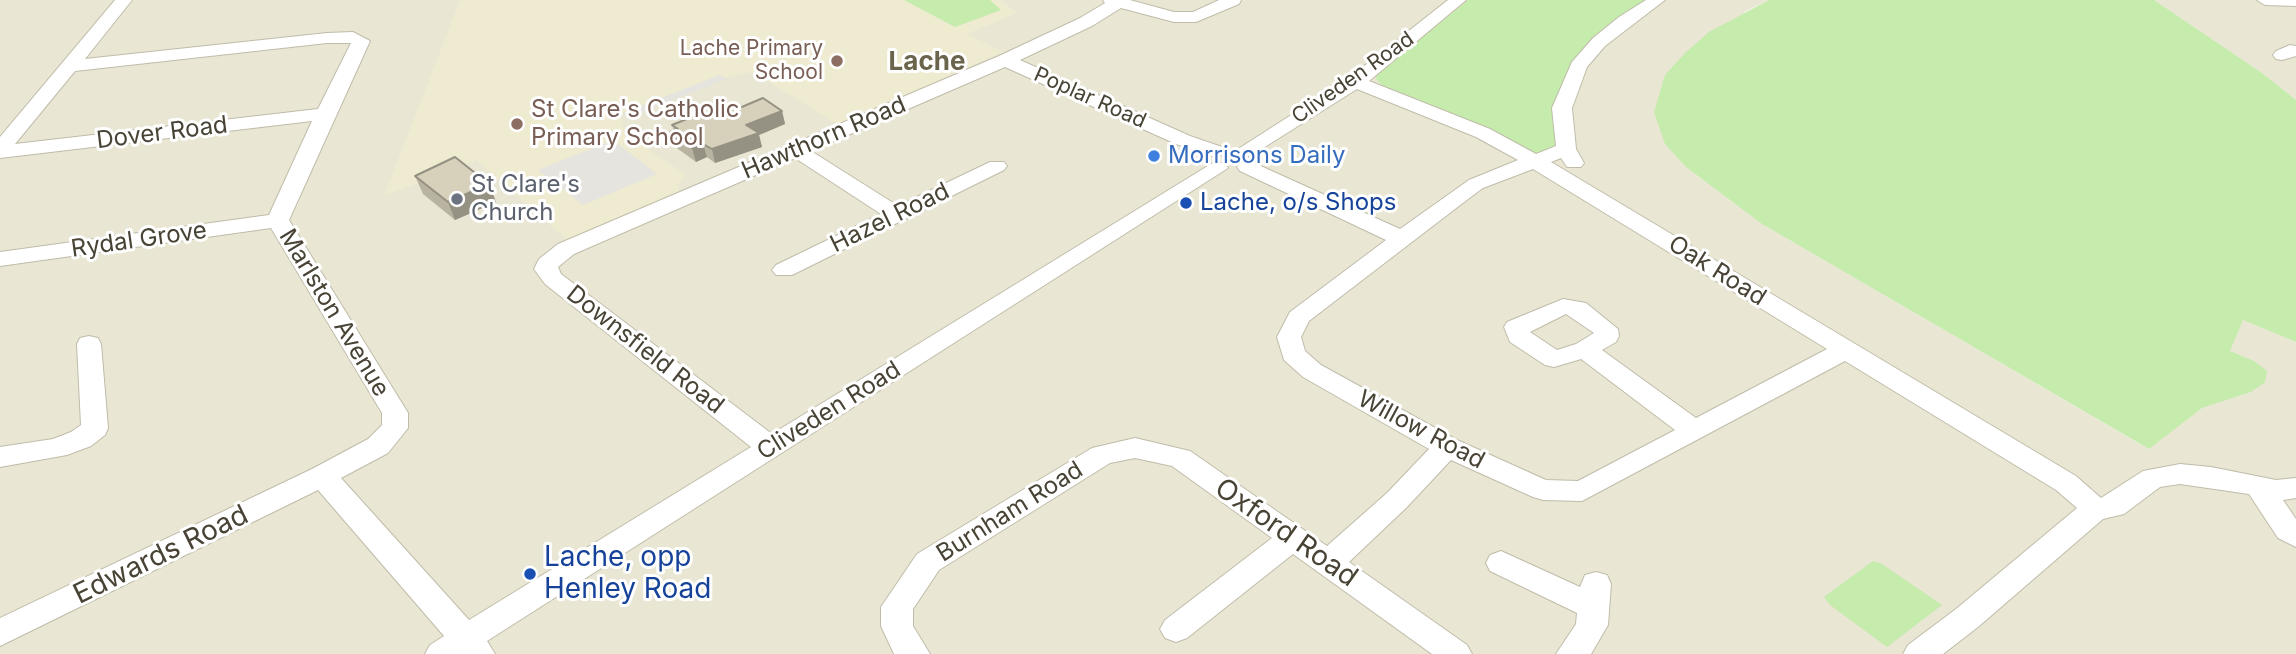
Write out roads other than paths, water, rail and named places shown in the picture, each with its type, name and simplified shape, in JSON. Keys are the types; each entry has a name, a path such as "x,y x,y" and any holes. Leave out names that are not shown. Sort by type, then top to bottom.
{"street":[{"path":"0,151 124,0"},
{"path":"1114,1 1156,14 1185,17 1208,13 1233,0"},
{"name":"Cliveden Road","path":"1246,159 1356,82 1458,0"},
{"path":"1618,210 1578,169 1566,149 1562,108 1578,66 1625,20 1657,0"},
{"path":"2265,0 2296,1"},
{"name":"Hawthorn Road","path":"566,249 1005,60 1086,22 1114,1"},
{"name":"Marlston Avenue","path":"70,66 327,38 353,37 361,41 278,220 395,413 395,428 378,446 322,476"},
{"name":"Poplar Road","path":"1005,60 1183,140 1216,159"},
{"name":"Oak Road","path":"1356,82 1483,133 1534,161 2066,483 2079,492 2094,510"},
{"name":"Dover Road","path":"0,151 325,114"},
{"name":"Willow Road","path":"1566,149 1476,184 1401,238 1299,317 1289,337 1293,354 1312,371 1447,447 1543,490 1582,491 1845,350"},
{"path":"796,150 895,214"},
{"path":"1216,159 1235,170 1246,159 1401,238"},
{"name":"Cliveden Road","path":"462,649 1216,159"},
{"name":"Hazel Road","path":"784,270 997,166"},
{"name":"Rydal Grove","path":"0,259 278,220"},
{"name":"Downsfield Road","path":"566,249 547,264 546,269 553,279 770,447"},
{"path":"0,457 57,448 81,439 94,428 89,344"},
{"path":"1586,350 1695,430"},
{"path":"1329,562 1397,500 1447,447"},
{"name":"Oxford Road","path":"1102,455 1135,448 1180,458 1457,654"},
{"name":"Burnham Road","path":"914,654 905,646 897,626 897,607 928,562 1102,455"},
{"path":"1919,654 1967,618 2094,510 2114,506 2153,478 2180,474 2276,489 2296,488"},
{"path":"322,476 462,649"},
{"name":"Edwards Road","path":"0,633 322,476"},
{"path":"2258,485 2288,530 2296,536"},
{"path":"1176,629 1292,539"},
{"path":"1501,563 1595,596 1592,625 1572,654"}],"place":[{"name":"Lache Primary School","path":"837,61"},
{"name":"St Clare's Catholic Primary School","path":"517,124"},
{"name":"Morrisons Daily","path":"1154,156"},
{"name":"St Clare's Church","path":"457,199"},
{"name":"Lache, o/s Shops","path":"1186,203"},
{"name":"Lache, opp Henley Road","path":"530,574"}],"district":[{"name":"Lache","path":"927,62"}]}
